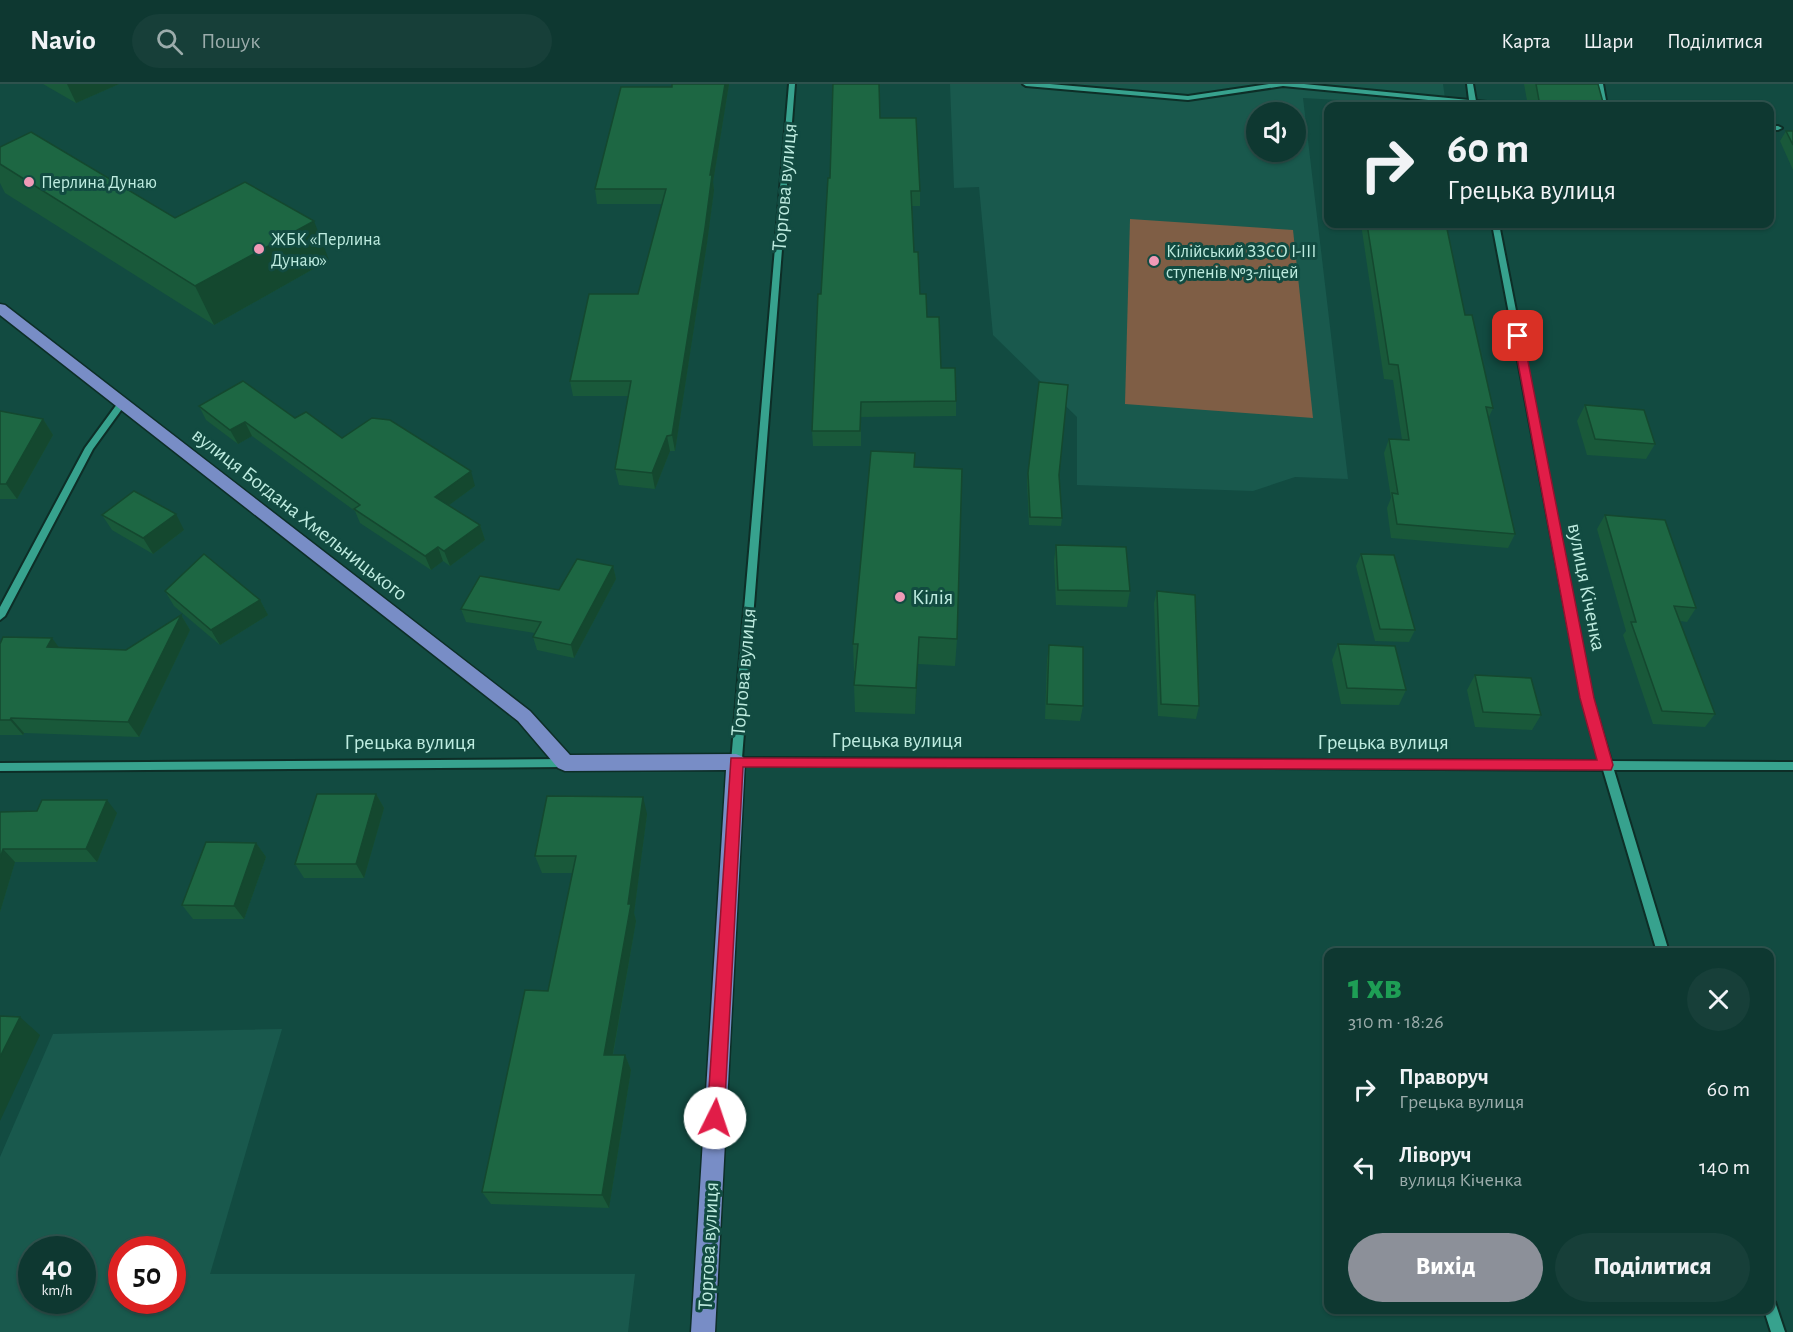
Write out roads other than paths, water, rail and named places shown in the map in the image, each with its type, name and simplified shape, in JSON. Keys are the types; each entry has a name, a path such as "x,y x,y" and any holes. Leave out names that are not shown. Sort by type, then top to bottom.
{"main road":[{"name":"вулиця Богдана Хмельницького","path":"0,308 524,716 565,763"},
{"name":"Грецька вулиця","path":"565,763 736,762"},
{"name":"Торгова вулиця","path":"703,1332 736,762"}],"street":[{"name":"Торгова вулиця","path":"736,762 792,84"},
{"path":"1026,84 1188,98 1283,84 1447,102"},
{"path":"1470,84 1473,102"},
{"path":"1600,84 1603,102"},
{"name":"вулиця Кіченка","path":"1497,228 1587,698 1662,948"},
{"path":"0,615 89,448 123,402"},
{"name":"Грецька вулиця","path":"736,762 1793,766"},
{"name":"Грецька вулиця","path":"0,767 565,763"},
{"path":"1772,1314 1778,1332"}],"place":[{"name":"Перлина Дунаю","path":"29,182"},
{"name":"ЖБК «Перлина Дунаю»","path":"259,249"},
{"name":"Кілійський ЗЗСО І-ІІІ ступенів №3-ліцей","path":"1154,261"},
{"name":"Кілія","path":"900,597"}]}
